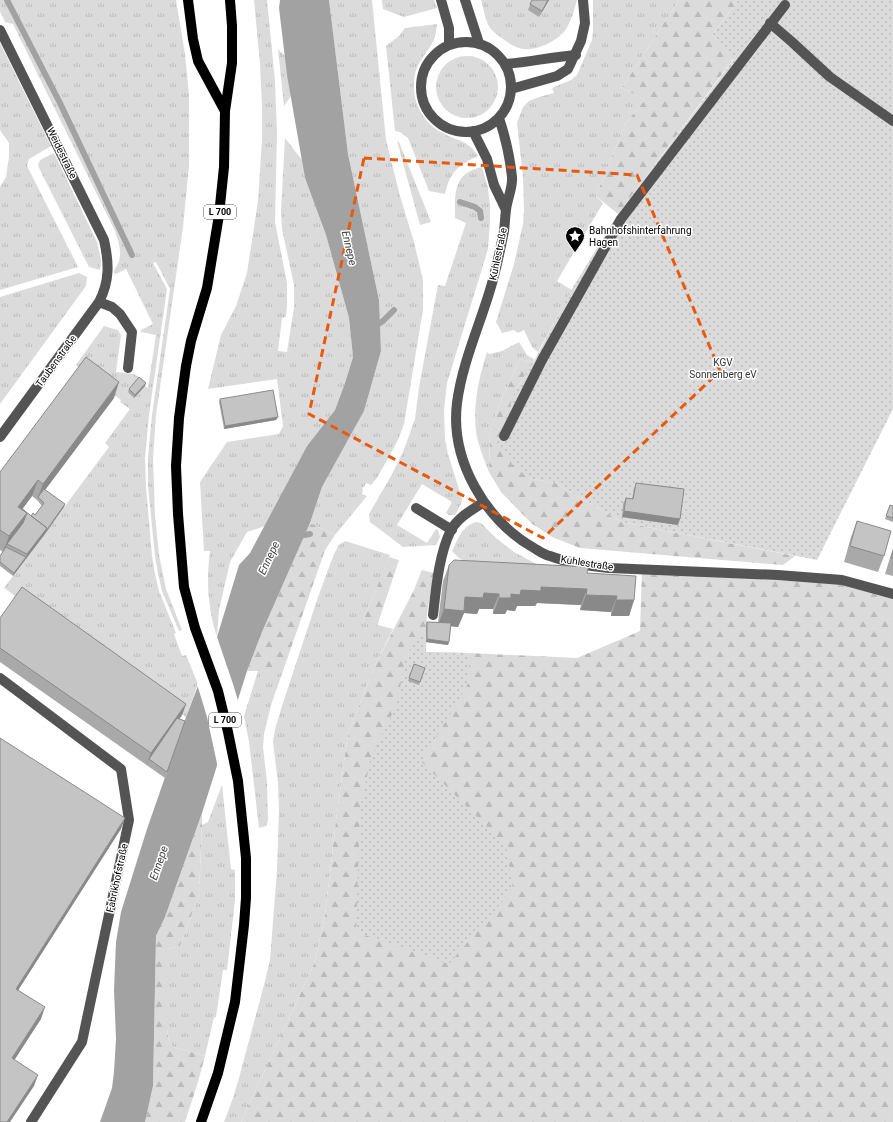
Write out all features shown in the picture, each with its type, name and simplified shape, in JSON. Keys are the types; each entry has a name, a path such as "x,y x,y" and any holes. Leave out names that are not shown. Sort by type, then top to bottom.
{"main road":[{"name":"L 700","path":"188,0 193,39 198,61 225,111"},
{"name":"L 700","path":"201,1122 218,1073 235,1002 246,898 246,858 238,781 227,725 218,691 195,628 184,587 176,466 179,418 185,374 191,341 210,271 219,215 224,167 225,111 232,63 230,0"}],"street":[{"path":"441,0 450,28 449,45"},
{"path":"465,0 478,43"},
{"path":"511,88 556,76 568,69 576,55 585,23 583,0"},
{"path":"504,436 542,360 621,220 785,5"},
{"path":"770,23 830,77 893,121"},
{"name":"Weidestraße","path":"0,30 104,240 108,258 107,282"},
{"path":"464,42 478,43 493,50 506,64 510,76 511,88 507,106 499,118 487,127 473,132 456,131 441,125 429,113 422,99 421,82 425,66 435,54 449,45 464,42"},
{"path":"506,64 542,60 559,55 576,55"},
{"name":"Kuhlestraße","path":"499,118 512,178 504,230 490,290 465,367 457,404 457,427 461,453 472,482 484,502 497,518 514,535 524,542 549,556 570,562 609,568 778,575 842,580 893,594"},
{"path":"473,132 487,159 494,185 506,210"},
{"name":"Taubenstraße","path":"0,437 99,302 107,282"},
{"path":"99,302 112,307 120,314 132,332 128,368"},
{"path":"433,615 438,574 445,548 452,530 467,513 484,502"},
{"path":"416,508 452,530"},
{"name":"Fabrikhofstraße","path":"0,678 121,769 129,820 82,1042 32,1122"}],"highlighted area":[{"path":"364,158 637,175 720,371 543,538 309,414"}],"green space":[{"path":"0,0 176,0 185,54 189,95 189,166 183,227 156,415 153,458 155,515 159,555 166,589 182,630 179,631 162,591 158,573 148,486 148,458 152,415 170,289 156,262 153,263 167,289 149,415 145,458 146,487 155,574 159,591 176,633 174,634 182,656 186,655 198,684 186,717 4,588 109,447 105,443 130,409 120,402 121,400 76,365 104,326 118,330 121,335 116,372 134,374 140,378 134,398 145,386 148,388 156,335 141,332 141,330 153,324 126,269 116,274 114,273 119,261 120,253 115,231 13,24 5,22 0,11"},
{"path":"254,0 267,0 275,81 277,133 275,222 287,283 286,317 282,318 278,351 287,352 294,307 294,285 282,229 281,210 285,138 302,160 305,178 326,235 349,318 353,357 335,410 307,446 265,526 247,532 230,562 219,610 217,637 210,605 208,584 210,551 204,551 200,482 227,442 279,434 283,426 277,379 208,389 221,335 236,306 247,273 258,201 262,139 262,107 260,64"},
{"path":"329,0 372,0 386,140 423,280 423,310 404,424 398,440 377,478 371,485 366,483 363,487 362,494 367,496 335,535 310,523 322,487 364,411 381,351 379,300 348,154"},
{"path":"382,0 434,0 437,8 404,17 383,9"},
{"path":"481,0 577,0 570,22 566,29 557,38 545,45 532,49 525,49 512,45 491,29 486,19"},
{"path":"593,0 679,0 622,88 645,100 625,124 596,196 603,203 557,281 572,290 538,352 532,347 524,330 518,333 514,330 502,333 496,322 514,264 523,224 523,177 517,123 523,107 529,101 554,93 552,88 571,80 577,75 592,40"},
{"path":"679,0 739,0 712,35 734,58 618,214 596,196 625,124 645,100 622,88"},
{"name":"KGV Sonnenberg eV","path":"739,0 893,0 893,409 817,560 622,522 555,483 528,478 511,463 497,442 516,389 533,363 573,287 618,214 734,59 712,35"},
{"path":"437,24 434,40 416,69 414,92 416,100 423,116 429,123 448,136 470,146 478,156 460,166 456,170 449,180 445,194 429,191 408,138 400,132 395,131 386,46 399,36 405,28"},
{"path":"0,43 51,146 29,159 27,166 78,267 0,290 0,187 6,177 9,157 9,143 0,130"},
{"path":"278,49 285,56 291,96 284,106"},
{"path":"461,56 473,56 489,65 496,75 498,87 496,99 489,109 473,118 461,118 450,113 441,104 436,93 436,81 441,70 450,61"},
{"path":"397,141 399,142 431,222 420,225"},
{"path":"54,153 97,242 101,260 100,270 89,267 39,168 38,165 40,160"},
{"path":"482,167 488,188 490,206 488,249 447,383 444,410 445,439 448,454 462,499 461,504 455,515 449,515 446,513 452,502 422,484 397,525 427,543 436,529 438,530 440,537 436,545 403,547 370,522 369,514 403,452 415,419 419,387 438,285 445,286 466,223 455,218 455,200 458,185 466,174"},
{"path":"79,273 87,277 86,286 0,404 0,297"},
{"path":"519,342 527,355 534,359 533,363 520,359 500,403 490,431 489,472 480,447 475,421 476,401 481,371 487,352 489,354 502,351"},
{"path":"520,359 533,363 516,389 528,478 555,483 622,522 795,556 783,565 580,548 552,537 531,523 501,492 489,472 490,431 500,403"},
{"path":"476,522 481,523 496,538 514,552 540,566 472,564 459,558 452,551 464,530"},
{"path":"310,523 335,535 325,550 283,671 247,671 262,632"},
{"path":"345,541 390,555 363,621 393,629 375,665 348,734 325,916 314,964 241,1122 224,1122 239,1078 270,960 277,870 279,809 278,783 273,742 275,729 318,597 334,554 339,545"},
{"path":"389,557 399,560 377,626 363,621"},
{"path":"422,570 434,573 427,613 426,652 577,658 640,631 642,570 842,580 893,594 893,1122 241,1122 314,964 325,916 348,734 375,665 413,592"},
{"path":"418,635 426,636 426,652 469,653 469,682 421,761 506,846 513,889 449,964 356,932 360,809 371,757 397,704 405,660"},
{"path":"258,671 283,671 271,705 264,734 263,747 267,782 268,821 266,826 259,828 249,742 244,716"},
{"path":"222,785 231,869 235,870 235,900 227,970 223,970 216,1017 214,1017 205,1056 173,1047 169,1041 167,1029 167,949 180,946 199,895 202,825 208,822"},
{"path":"202,813 199,895 180,946 167,949 167,1029 169,1041 173,1047 205,1056 185,1122 145,1122 153,1086 156,936 165,917"}],"water":[{"name":"Ennepe","path":"280,0 329,0 348,154 379,300 381,351 364,411 322,487 310,523 262,632 247,671 202,813 165,917 156,936 153,1086 145,1122 100,1122 112,1088 114,1072 116,1039 114,990 116,942 121,912 147,829 186,717 217,637 239,565 250,553 307,446 335,410 353,357 349,318 326,235 305,178 287,75 279,8"}],"pier":[{"path":"216,634 239,704 218,768 207,717 197,684"}],"building":[{"path":"532,0 548,0 542,11 530,4"},
{"path":"86,357 119,382 43,484 38,480 18,507 27,513 9,536 0,530 0,472"},
{"path":"139,377 146,383 135,395 129,389"},
{"path":"273,390 278,417 225,426 220,399"},
{"path":"636,483 684,489 680,519 624,511 626,498 633,499"},
{"path":"44,489 65,504 46,531 47,528 31,516 33,513 35,515 44,503 38,497"},
{"path":"890,505 893,506 893,518 886,516"},
{"path":"21,508 47,528 27,554 7,544 23,523 27,513"},
{"path":"857,521 891,531 884,556 850,546"},
{"path":"6,547 26,557 14,573 0,562 0,556"},
{"path":"454,560 588,567 587,573 636,576 634,600 616,600 617,596 586,595 587,589 541,587 541,591 521,590 520,595 511,594 511,598 499,598 499,594 484,593 483,598 465,597 464,611 444,609 449,565"},
{"path":"22,587 186,704 151,753 0,648 0,618"},
{"path":"427,622 451,623 449,642 427,639"},
{"path":"414,664 425,668 420,682 409,678"},
{"path":"177,718 185,721 167,772 149,759"},
{"path":"0,738 125,818 16,989 45,1007 12,1058 38,1075 7,1122 0,1122"}],"waterway":[{"path":"7,0 60,103 132,255"},
{"path":"460,202 475,207 480,211 481,218"},
{"path":"374,327 383,321 394,310"},
{"path":"298,536 310,534"}],"place":[{"name":"Bahnhofshinterfahrung Hagen","path":"575,253"}]}
